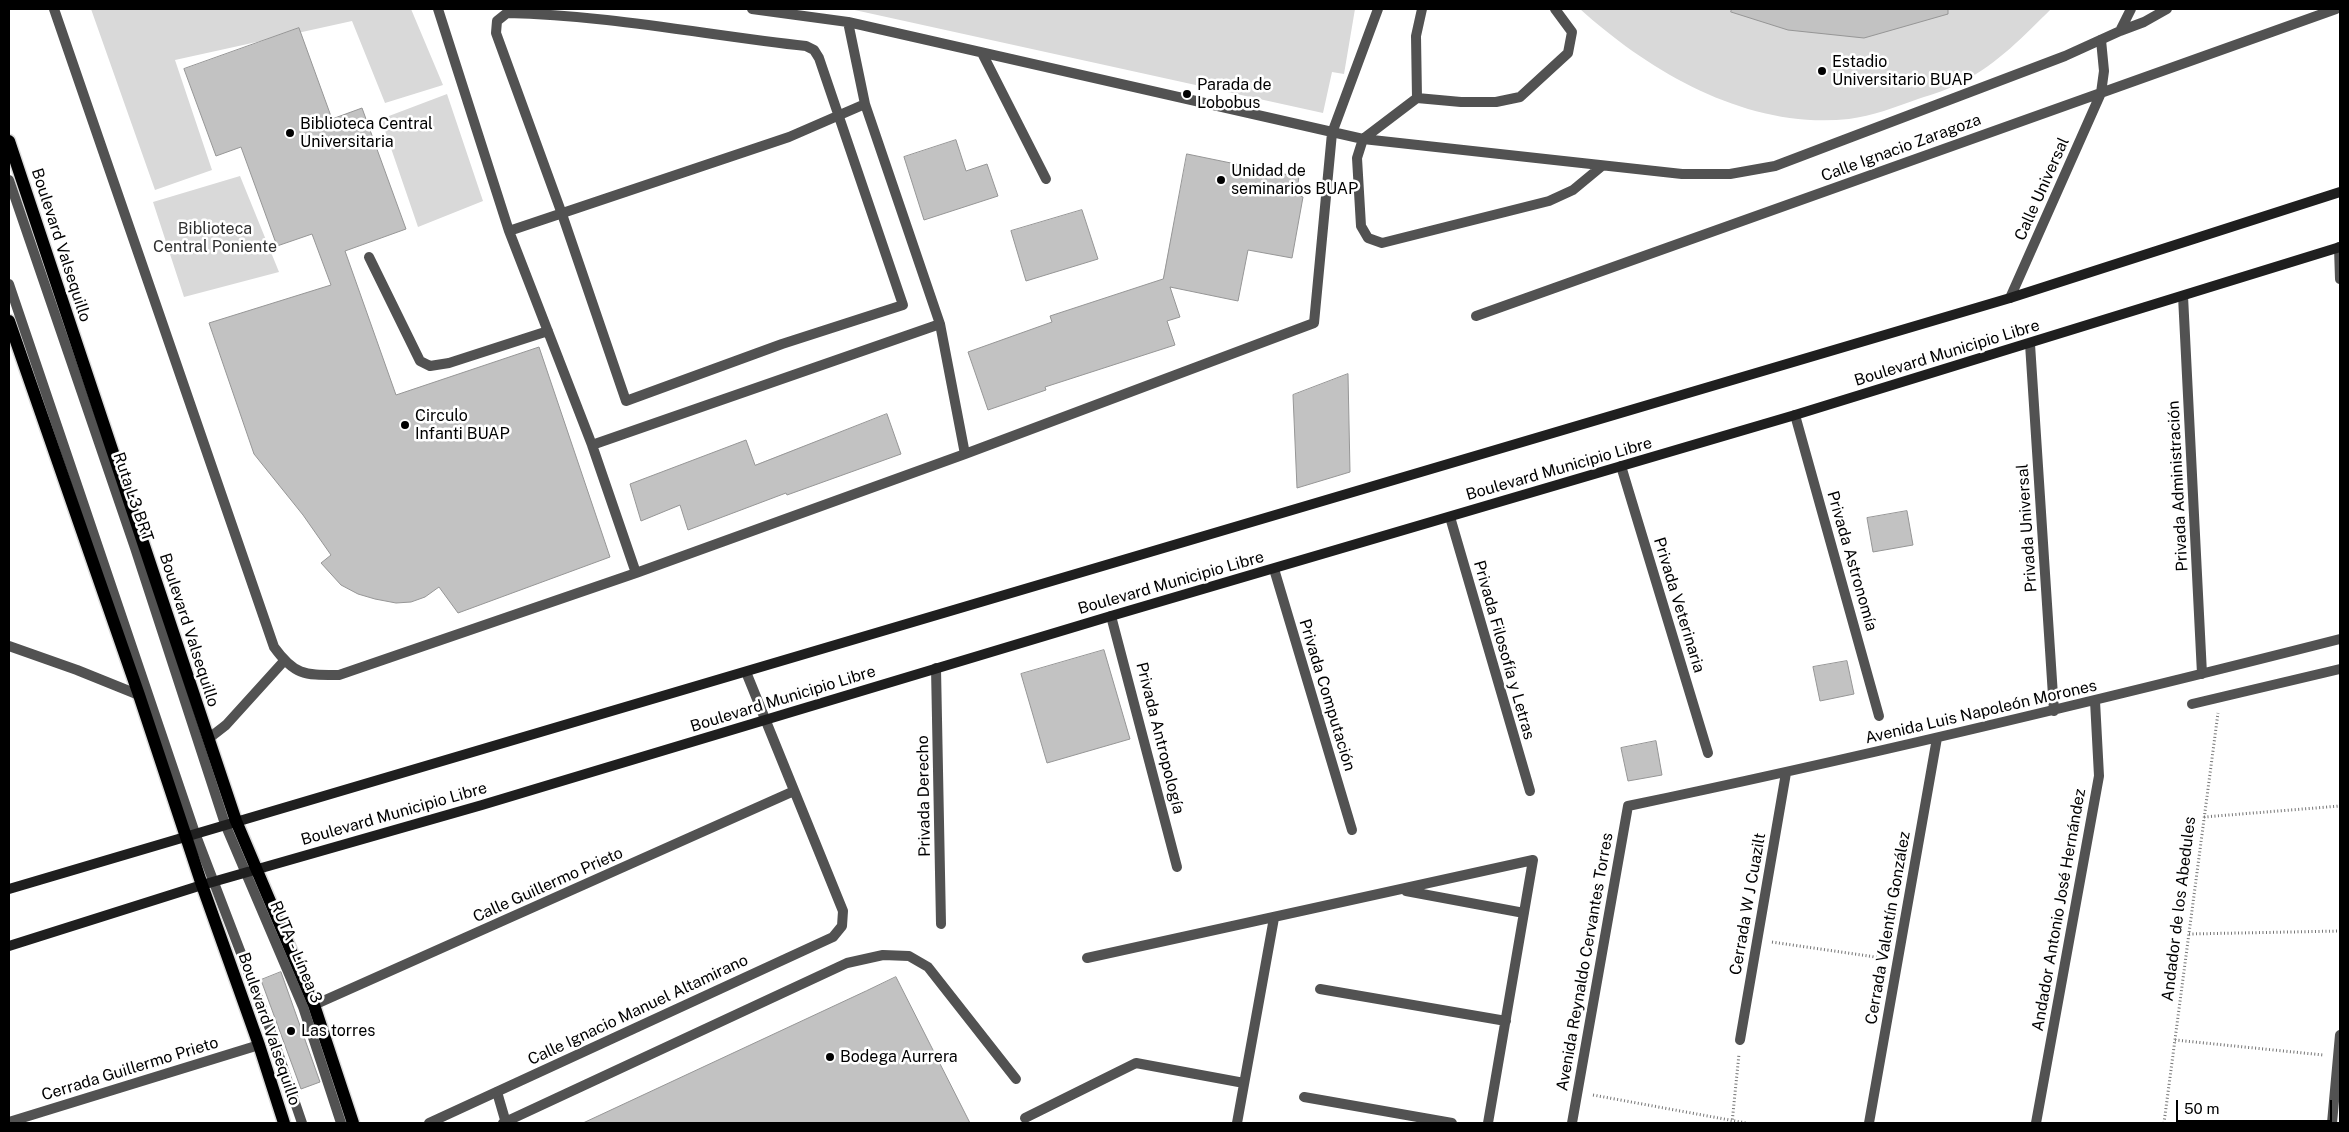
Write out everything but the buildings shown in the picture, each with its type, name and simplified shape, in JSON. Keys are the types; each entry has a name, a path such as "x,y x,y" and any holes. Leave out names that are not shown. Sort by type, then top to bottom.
{"main road":[{"name":"Boulevard Valsequillo","path":"9,141 208,739 230,823 314,1005 353,1123"},
{"path":"9,890 190,834 746,672 2010,298 2340,192"},
{"name":"Boulevard Municipio Libre","path":"9,946 251,870 482,805 1111,616 1795,415 2030,344 2339,247"},
{"name":"Boulevard Valsequillo","path":"9,321 208,883 284,1123"}],"street":[{"path":"54,9 274,647 284,660 306,675 339,675 636,573 965,454 1314,323 1332,133 1378,9"},
{"path":"438,9 509,232 592,446 636,573"},
{"path":"752,9 848,22 1363,139 1682,174 1730,174 1775,166 2065,56 2144,22 2167,9"},
{"path":"1417,98 1416,36 1422,9"},
{"path":"1555,9 1572,32 1568,53 1520,96 1496,102 1417,98 1363,139 1357,158 1361,226 1368,238 1382,243 1549,201 1573,190 1602,166"},
{"path":"2120,31 2131,9"},
{"name":"Calle Ignacio Zaragoza","path":"1476,316 2336,9"},
{"path":"507,13 559,14 806,46 814,50 820,58 838,117 903,305 782,344 626,401 562,214 496,33 497,21 507,13"},
{"path":"848,22 865,104 940,324 965,454"},
{"name":"Calle Universal","path":"2010,298 2101,93 2104,71 2101,40"},
{"path":"982,53 1046,179"},
{"path":"509,232 761,147 838,117 865,104"},
{"name":"Ruta L3 BRT","path":"9,180 230,823"},
{"path":"2339,247 2340,280"},
{"path":"369,257 420,361 430,366 449,363 548,331"},
{"path":"9,284 190,834"},
{"name":"Privada Administración","path":"2183,296 2202,674"},
{"path":"592,446 940,324"},
{"name":"Privada Universal","path":"2030,344 2054,711"},
{"name":"Privada Astronomía","path":"1795,415 1879,716"},
{"name":"Privada Veterinaria","path":"1621,466 1708,753"},
{"name":"Privada Filosofía y Letras","path":"1450,517 1530,791"},
{"name":"Privada Computación","path":"1274,569 1352,830"},
{"name":"Privada Antropología","path":"1111,616 1177,867"},
{"name":"Avenida Luis Napoleón Morones","path":"1628,806 1786,773 2054,711 2340,639"},
{"path":"9,646 78,670 140,695"},
{"path":"208,739 226,725 284,660"},
{"name":"Privada Derecho","path":"936,668 941,924"},
{"path":"2192,704 2340,669"},
{"path":"746,672 794,791"},
{"name":"Andador Antonio José Hernández","path":"2036,1123 2099,776 2095,700"},
{"name":"Cerrada Valentín González","path":"1869,1123 1937,738"},
{"name":"Cerrada W J Cuazilt","path":"1740,1040 1786,773"},
{"name":"Calle Ignacio Manuel Altamirano","path":"429,1123 833,937 842,926 843,911 794,791"},
{"name":"Calle Guillermo Prieto","path":"314,1005 794,791"},
{"name":"Avenida Reynaldo Cervantes Torres","path":"1572,1123 1628,806"},
{"path":"1087,958 1533,860 1488,1123"},
{"name":"RUTA - Línea 3","path":"251,870 303,1007 341,1123"},
{"path":"208,883 270,1029 302,1123"},
{"path":"1401,890 1524,913"},
{"path":"1237,1123 1274,918"},
{"path":"497,1092 505,1123 847,963 883,955 909,956 928,967 1016,1079"},
{"path":"1320,989 1506,1020"},
{"path":"2332,1123 2340,1036"},
{"name":"Cerrada Guillermo Prieto","path":"9,1122 259,1045"},
{"path":"1025,1118 1136,1063 1244,1083"},
{"path":"1304,1097 1452,1123"}],"path":[{"name":"Andador de los Abedules","path":"2164,1123 2220,698"},
{"path":"2204,817 2340,806"},
{"path":"2189,934 2340,931"},
{"path":"1758,939 1898,961"},
{"path":"1732,1122 1740,1040"},
{"path":"2175,1040 2338,1057"},
{"path":"1577,1092 1732,1122 1746,1123"}],"green space":[{"path":"91,9 411,9 443,85 385,103 352,21 175,60 212,170 155,190"},
{"path":"850,9 1355,9 1344,74 1332,72 1323,113"},
{"name":"Estadio Universitario BUAP","path":"1580,9 2051,9 1999,58 1964,81 1936,93 1866,116 1849,119 1812,120 1775,115 1739,106 1704,92 1670,75 1638,55"},
{"path":"447,94 483,201 418,227 381,119"},
{"name":"Biblioteca Central Poniente","path":"240,176 279,272 184,297 153,202"}],"place":[{"name":"Estadio Universitario BUAP","path":"1822,71"},
{"name":"Parada de Lobobus","path":"1187,94"},
{"name":"Biblioteca Central Universitaria","path":"290,133"},
{"name":"Unidad de seminarios BUAP","path":"1221,180"},
{"name":"Circulo Infanti BUAP","path":"405,425"},
{"name":"Las torres","path":"291,1031"},
{"name":"Bodega Aurrera","path":"830,1057"}]}
